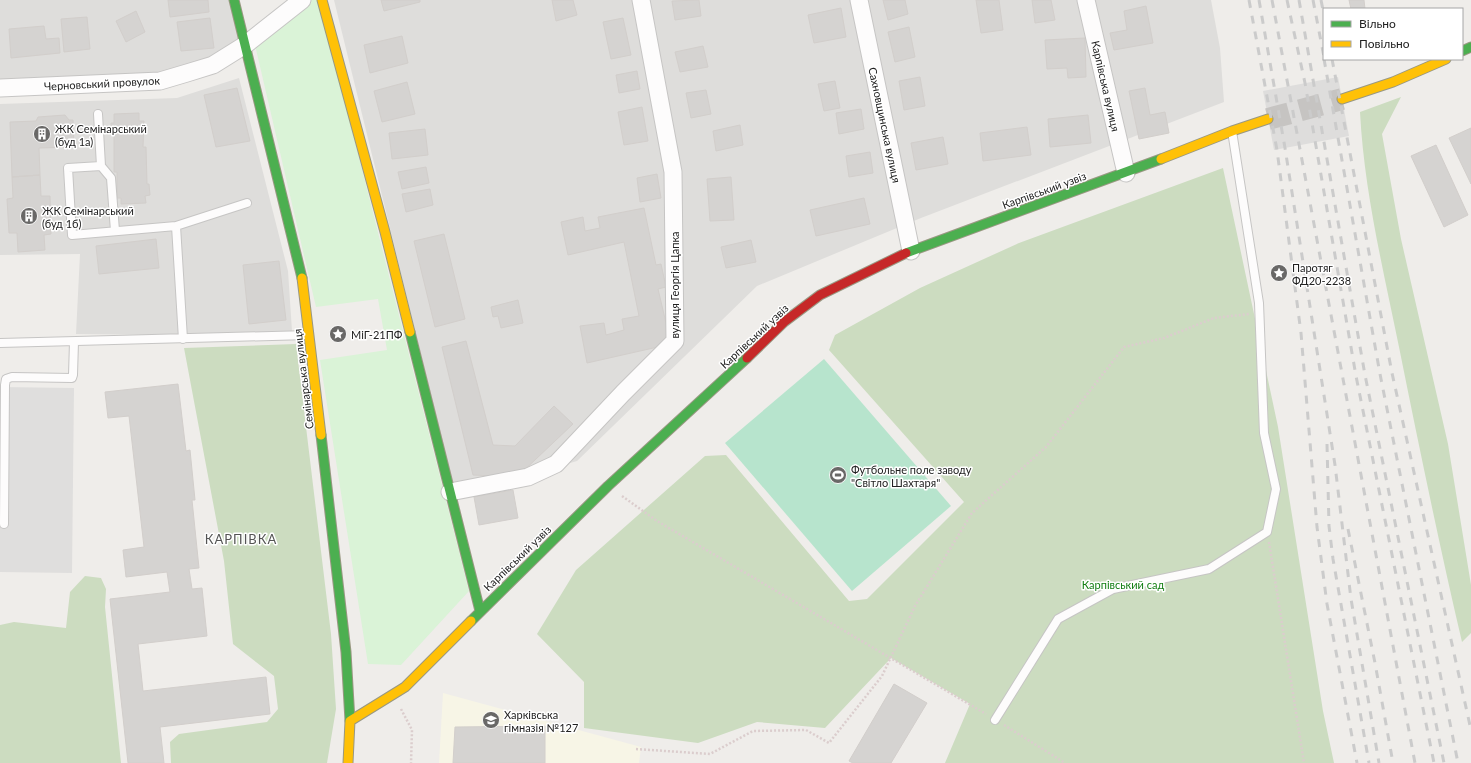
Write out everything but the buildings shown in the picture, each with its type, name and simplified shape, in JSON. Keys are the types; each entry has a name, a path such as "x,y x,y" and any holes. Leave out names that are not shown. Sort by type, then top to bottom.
{"main road":[{"name":"Семінарська вулиця","path":"234,0 302,278 310,335 346,652 350,720 348,763"},
{"path":"322,0 385,232 480,611"},
{"path":"1342,99 1393,82 1444,60"},
{"name":"Карпівський узвіз","path":"350,720 405,686 608,486 796,313 820,294 911,251 1126,173 1232,130 1268,119"}],"street":[{"name":"Черновський провулок","path":"0,88 160,81 213,65 245,46 302,0"},
{"name":"вулиця Георгія Цапка","path":"450,492 528,477 556,464 623,393 675,342 674,172 641,0"},
{"name":"Сахновщинська вулиця","path":"859,0 911,251"},
{"name":"Карпівська вулиця","path":"1086,0 1126,173"}],"lane":[{"path":"98,114 101,166 111,178 115,231"},
{"path":"995,720 1058,619 1113,589 1210,569 1267,532 1276,489 1264,433 1260,312 1232,130"},
{"path":"101,166 68,168 72,235 176,226 247,203"},
{"path":"176,226 184,339"},
{"path":"0,343 310,335"},
{"path":"4,524 6,379 12,377 72,378 74,342"}],"path":[{"path":"636,749 710,754 753,731 806,730 829,743 882,676 915,606 972,513 1046,447 1124,347 1164,338 1214,318 1260,312"},
{"path":"608,486 657,521 995,720 1065,763"},
{"path":"1267,532 1304,763"},
{"path":"401,709 412,730 410,763"}],"shaded area":[{"path":"0,0 229,0 240,43 210,61 153,74 0,80"},
{"path":"334,0 1211,0 1220,48 1224,102 921,218 757,286 577,461 456,497"},
{"path":"239,78 288,271 292,331 183,335 76,334 80,254 0,255 0,104 177,98"},
{"path":"0,387 74,388 72,573 0,572"},
{"name":"Харківська гімназія №127","path":"443,693 641,747 639,763 439,763"}],"green space":[{"path":"312,0 319,0 469,591 401,665 368,664 320,360 387,350 378,299 316,307 255,45"},
{"path":"1401,97 1382,134 1401,239 1448,444 1471,585 1471,633 1462,642 1429,495 1381,259 1370,200 1362,141 1360,112"},
{"name":"Карпівський сад","path":"1223,168 1278,427 1323,711 1334,763 945,763 970,704 891,658 825,728 757,722 698,743 584,728 584,682 537,634 576,570 705,456 726,455 849,601 867,599 964,502 829,350 835,335 920,288 1019,243"},
{"path":"296,344 331,634 336,709 327,763 171,763 170,742 179,734 267,722 278,709 274,676 233,644 224,561 184,348"},
{"name":"Футбольне поле заводу \"Світло Шахтаря\"","path":"824,359 951,506 852,591 725,443"},
{"path":"85,576 101,578 106,589 105,607 121,763 0,763 0,625 14,622 66,628 70,592"}],"pier":[{"path":"1338,77 1349,136 1274,150 1263,91"}],"tunnel":[{"path":"1268,119 1342,99"}],"railway":[{"path":"1249,0 1277,150 1301,333 1317,527 1327,604 1357,763"},
{"path":"1259,0 1285,148 1335,465 1351,599 1379,763"},
{"path":"1272,0 1415,763"},
{"path":"1287,0 1305,83 1356,376 1434,763"},
{"path":"1299,0 1365,375 1444,763"},
{"path":"1313,0 1323,52"},
{"path":"1321,0 1323,10"},
{"path":"1324,60 1380,374 1458,763"},
{"path":"1332,60 1392,373 1471,730"},
{"path":"1327,444 1329,526 1333,559 1369,763"},
{"path":"1348,529 1375,663 1393,763"}],"traffic: fast":[{"path":"234,0 302,278"},
{"path":"1463,51 1471,47"},
{"path":"906,253 1161,159"},
{"path":"410,332 480,611"},
{"path":"471,621 608,486 747,358"},
{"path":"321,435 346,652 350,721"}],"traffic: slow":[{"path":"322,0 385,232 410,332"},
{"path":"1342,99 1393,82 1444,60"},
{"path":"1161,159 1232,131 1268,119"},
{"path":"302,278 321,435"},
{"path":"348,763 350,721 405,687 471,621"}],"traffic: jam":[{"path":"747,358 784,322 820,295 906,253"}],"place":[{"name":"ЖК Семінарський (буд 1а)","path":"42,134"},
{"name":"ЖК Семінарський (буд 1б)","path":"29,216"},
{"name":"Паротяг ФД20-2238","path":"1279,273"},
{"name":"МіГ-21ПФ","path":"338,334"},
{"name":"Футбольне поле заводу \"Світло Шахтаря\"","path":"838,475"},
{"name":"Харківська гімназія №127","path":"491,720"}],"district":[{"name":"КАРПІВКА","path":"241,539"}]}
